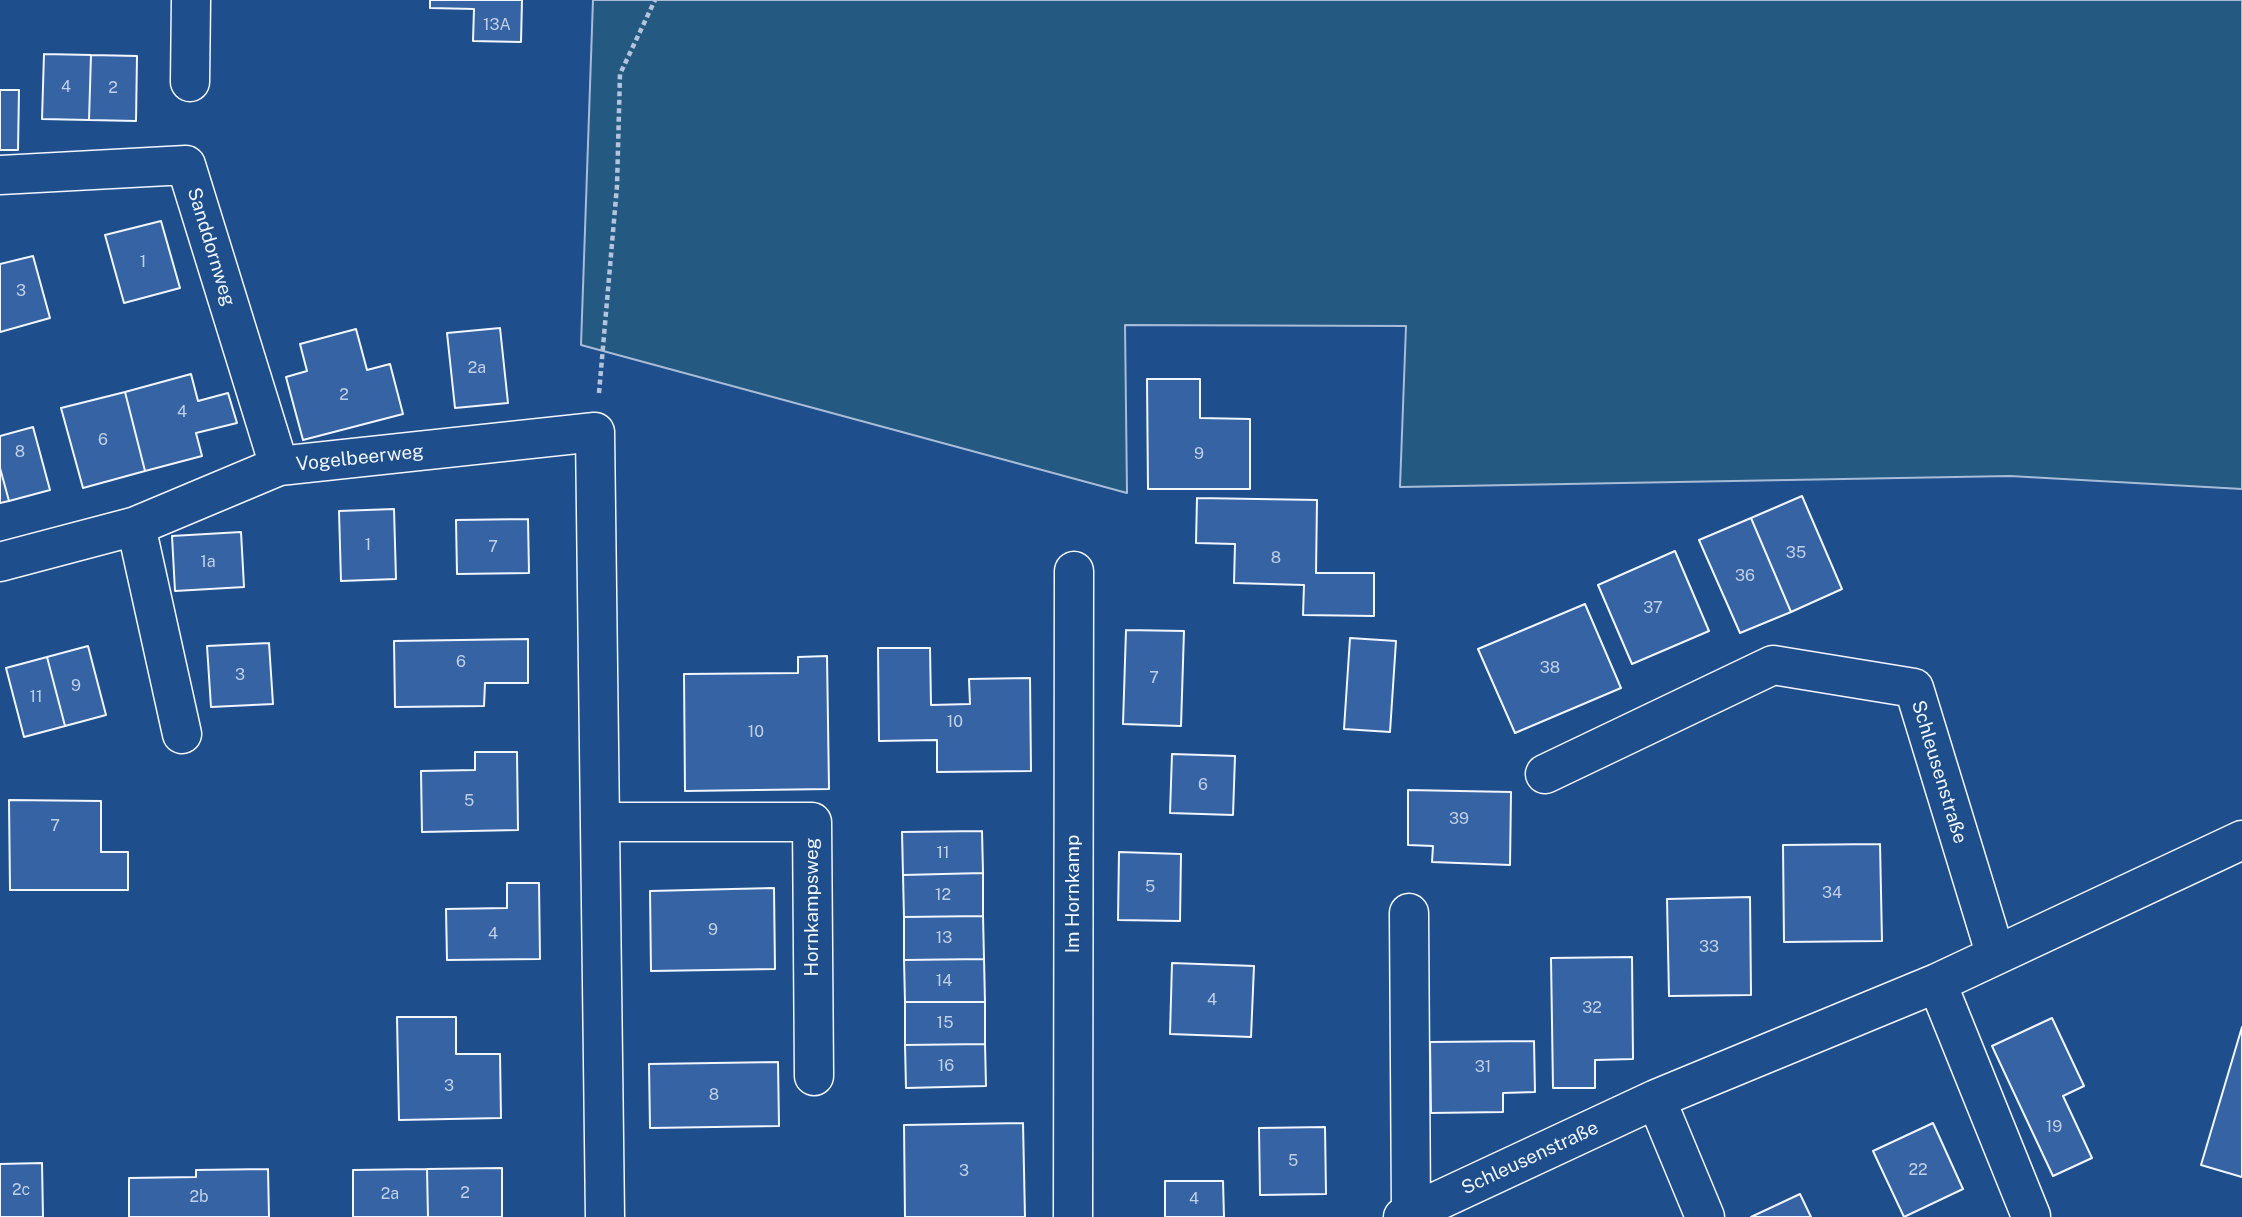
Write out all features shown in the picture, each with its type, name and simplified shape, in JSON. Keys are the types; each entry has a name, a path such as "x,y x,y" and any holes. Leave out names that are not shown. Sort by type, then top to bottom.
{"street":[{"path":"190,82 191,0"},
{"name":"Sanddornweg","path":"0,175 186,165 279,466"},
{"path":"595,432 605,1217"},
{"name":"Vogelbeerweg","path":"0,562 136,526 279,466 595,432"},
{"path":"136,526 182,734"},
{"name":"Im Hornkamp","path":"1073,1217 1074,571"},
{"name":"Schleusenstraße","path":"1545,774 1773,665 1914,688 1995,953"},
{"name":"Hornkampsweg","path":"601,822 812,822 814,1076"},
{"name":"Schleusenstraße","path":"1407,1215 1656,1099 1937,983 1995,953 2242,840"},
{"path":"1407,1215 1409,912"},
{"path":"1937,983 2031,1216"},
{"path":"1656,1099 1705,1217"}],"path":[{"path":"595,432 617,186 620,74 655,0"}],"shaded area":[{"path":"593,0 2242,0 2242,489 2010,476 1400,487 1406,326 1125,325 1127,493 581,345"}],"building":[{"path":"430,0 522,0 521,42 473,41 474,9 430,8"},
{"path":"44,54 91,55 89,120 42,119"},
{"path":"91,55 137,56 136,121 89,120"},
{"path":"0,90 19,90 18,150 0,150"},
{"path":"161,221 180,288 124,303 105,235"},
{"path":"33,256 50,318 0,332 0,264"},
{"path":"500,328 508,403 455,408 447,333"},
{"path":"356,329 367,370 390,364 403,414 303,440 286,377 307,371 300,344"},
{"path":"191,374 198,401 228,393 237,423 196,433 202,456 145,471 125,392"},
{"path":"1147,379 1200,379 1200,418 1250,419 1250,489 1148,489"},
{"path":"125,392 145,471 83,488 61,408"},
{"path":"33,427 50,490 9,501 0,468 0,436"},
{"path":"0,468 9,501 0,503"},
{"path":"1802,496 1842,589 1791,612 1751,518"},
{"path":"1197,498 1317,500 1316,573 1374,573 1374,616 1303,615 1304,585 1234,583 1235,544 1196,543"},
{"path":"394,509 396,579 341,581 339,511"},
{"path":"1751,518 1791,612 1740,633 1699,540"},
{"path":"528,519 529,573 457,574 456,520"},
{"path":"241,532 244,587 175,591 172,536"},
{"path":"1675,551 1709,631 1632,664 1598,585"},
{"path":"1585,604 1621,688 1515,733 1478,649"},
{"path":"1126,630 1184,631 1181,726 1123,724"},
{"path":"1350,638 1396,641 1390,732 1344,729"},
{"path":"528,639 528,683 485,683 484,706 395,707 394,641"},
{"path":"269,643 273,704 211,707 207,646"},
{"path":"88,646 106,715 65,726 47,657"},
{"path":"878,648 930,648 931,705 970,704 969,679 1030,678 1031,771 937,772 937,740 879,741"},
{"path":"827,656 829,789 685,791 684,674 798,673 798,657"},
{"path":"47,657 65,726 24,737 6,668"},
{"path":"475,752 517,752 518,830 422,832 421,771 475,770"},
{"path":"1172,754 1235,756 1233,815 1170,813"},
{"path":"1408,790 1511,792 1510,865 1432,862 1433,846 1408,845"},
{"path":"9,800 101,801 101,852 128,852 128,890 10,890"},
{"path":"982,831 983,873 903,875 902,832"},
{"path":"1880,844 1882,941 1784,942 1783,845"},
{"path":"1119,852 1181,854 1180,921 1118,920"},
{"path":"983,873 983,916 904,917 903,875"},
{"path":"507,883 539,883 540,959 447,960 446,909 507,908"},
{"path":"774,888 775,969 651,971 650,891"},
{"path":"1750,897 1751,995 1669,996 1667,899"},
{"path":"983,916 984,959 904,960 904,917"},
{"path":"1632,957 1633,1059 1595,1060 1595,1088 1553,1088 1551,958"},
{"path":"984,959 985,1002 905,1002 904,960"},
{"path":"1172,963 1254,966 1251,1037 1170,1034"},
{"path":"905,1002 985,1002 985,1044 905,1045"},
{"path":"397,1017 456,1017 456,1054 500,1054 501,1118 399,1120"},
{"path":"2052,1018 2084,1086 2063,1096 2092,1158 2053,1176 1992,1046"},
{"path":"2242,1027 2242,1177 2201,1165"},
{"path":"1534,1041 1535,1092 1503,1093 1503,1112 1431,1113 1430,1042"},
{"path":"985,1044 986,1086 906,1088 905,1045"},
{"path":"778,1062 779,1126 650,1128 649,1064"},
{"path":"1023,1123 1025,1217 905,1217 904,1125"},
{"path":"1933,1123 1963,1189 1904,1217 1873,1151"},
{"path":"1325,1127 1326,1194 1260,1195 1259,1128"},
{"path":"42,1163 43,1217 0,1217 0,1164"},
{"path":"502,1168 502,1217 428,1217 427,1169"},
{"path":"268,1169 269,1217 129,1217 129,1178 196,1177 196,1170"},
{"path":"427,1169 428,1217 353,1217 353,1170"},
{"path":"1165,1181 1223,1181 1224,1217 1165,1217"},
{"path":"1800,1194 1811,1217 1751,1217"}]}
